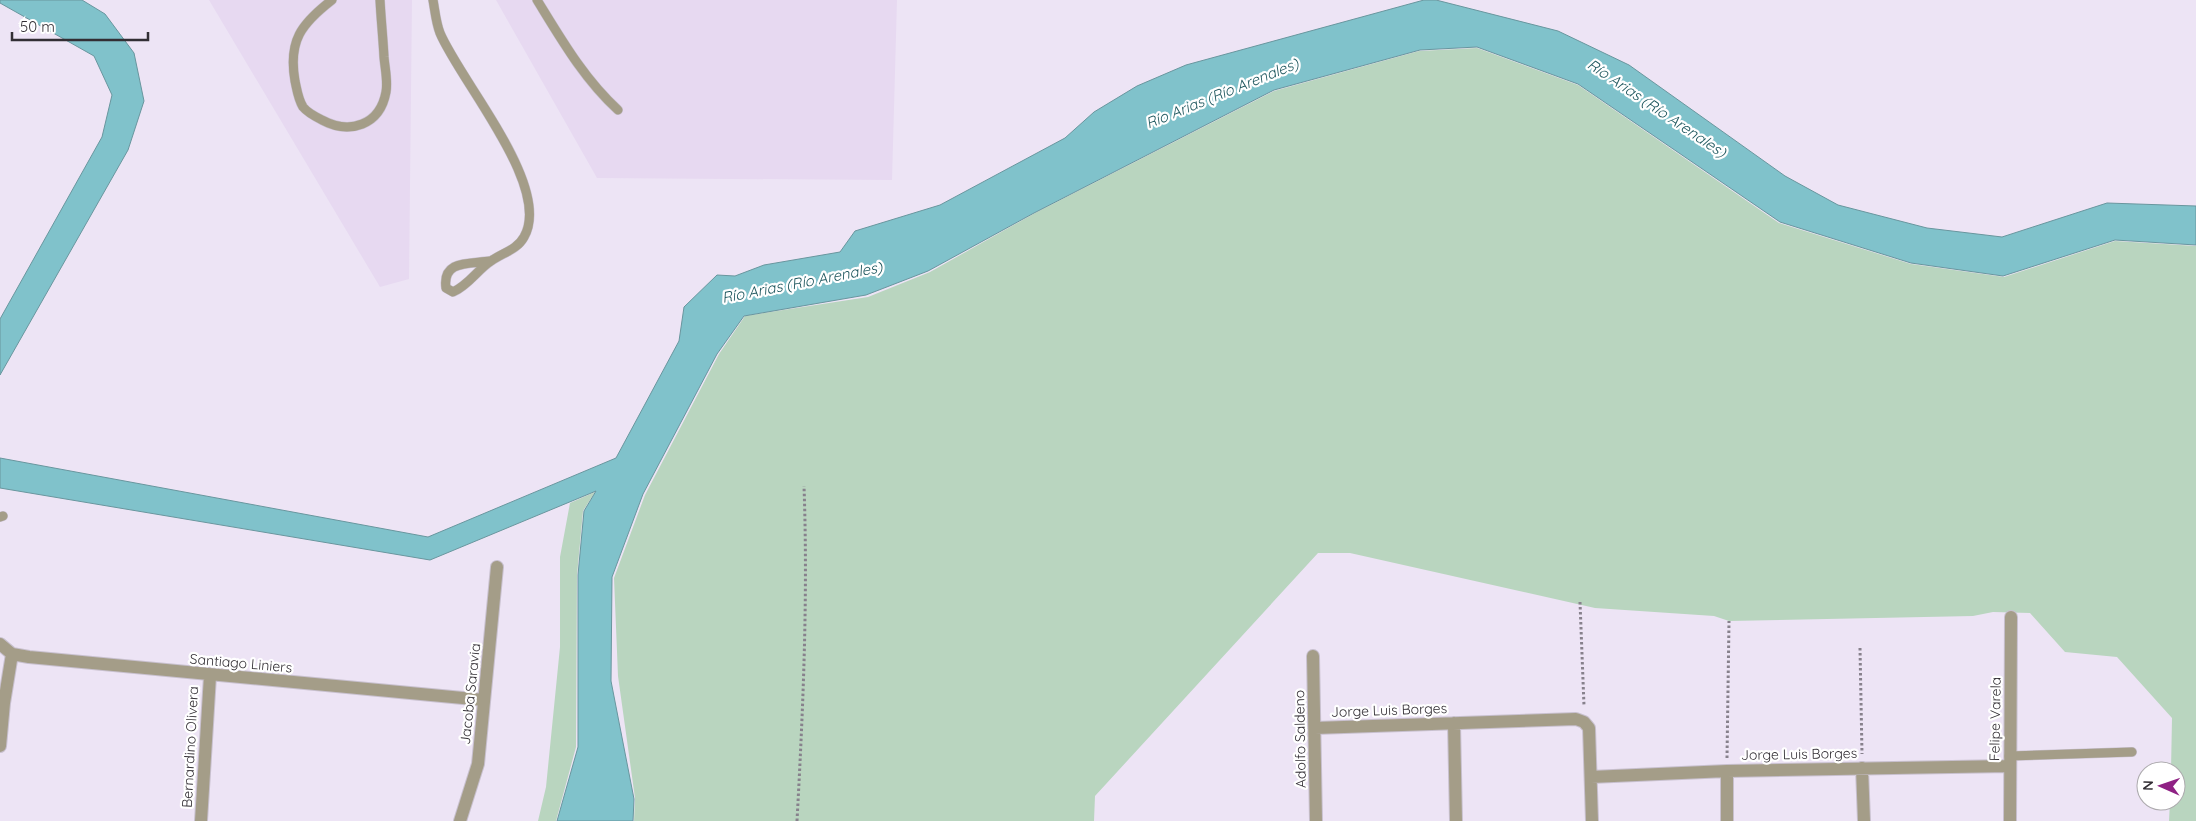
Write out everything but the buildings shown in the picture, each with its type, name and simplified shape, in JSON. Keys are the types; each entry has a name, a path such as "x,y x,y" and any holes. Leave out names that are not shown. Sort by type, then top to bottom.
{"street":[{"name":"Jacoba Saravia","path":"460,821 478,764 497,567"},
{"name":"Felipe Varela","path":"2010,821 2009,761 2012,617"},
{"path":"0,644 12,654 4,703 0,746"},
{"name":"Santiago Liniers","path":"12,654 210,676 484,700"},
{"name":"Adolfo Saldeno","path":"1312,656 1316,821"},
{"name":"Bernardino Olivera","path":"201,821 210,676"},
{"name":"Jorge Luis Borges","path":"1314,728 1576,719 1584,722"},
{"path":"1584,722 1589,728 1592,821"},
{"path":"1454,723 1456,821"},
{"name":"Jorge Luis Borges","path":"1591,777 2009,761"},
{"path":"1862,768 1864,821"},
{"path":"1726,771 1727,821"}],"lane":[{"path":"332,0 311,16 298,34 294,52 294,71 298,97 304,108 322,120 343,128 356,127 370,120 380,110 386,93 380,0"},
{"path":"432,0 440,33 520,170 528,201 530,224 518,246 490,261 462,288 453,292 446,288 444,277 449,269 462,264 490,261"},
{"path":"538,0 571,54 602,95 618,110"},
{"path":"2009,761 2132,752"}],"path":[{"path":"797,821 803,715 807,559 804,486"},
{"path":"1580,602 1584,722"},
{"path":"1726,771 1729,621"},
{"path":"1860,648 1862,768"}],"shaded area":[{"path":"209,0 412,0 409,279 380,287"},
{"path":"496,0 897,0 892,180 597,178"}],"green space":[{"path":"1477,48 1578,85 1779,223 1911,264 2004,277 2115,241 2196,246 2196,821 2169,821 2170,811 2186,811 2186,761 2171,761 2172,718 2117,657 2065,652 2030,613 1993,612 1973,616 1729,621 1714,616 1595,608 1350,553 1318,553 1095,796 1094,821 634,821 635,798 618,676 614,578 645,495 719,354 745,316 868,297 930,272 1035,213 1274,91 1419,51"},
{"path":"595,492 583,511 577,575 576,747 556,821 538,821 546,787 560,647 560,557 570,503"}],"water":[{"path":"0,0 82,0 105,14 134,53 144,101 128,150 0,375 0,319 102,137 112,95 94,56 0,3"},
{"name":"Río Arias (Río Arenales)","path":"1424,0 1436,0 1558,31 1629,65 1785,176 1838,205 1927,228 2002,237 2107,203 2196,206 2196,245 2115,240 2003,276 1911,263 1780,222 1578,84 1477,47 1420,50 1274,90 1034,213 928,271 866,295 744,316 717,354 643,494 612,577 611,681 634,799 633,821 557,821 578,747 578,575 584,511 596,491 430,560 0,488 0,458 428,537 616,458 679,341 684,307 717,275 735,276 764,265 840,252 855,231 940,205 1065,138 1094,112 1137,86 1186,65"}]}
